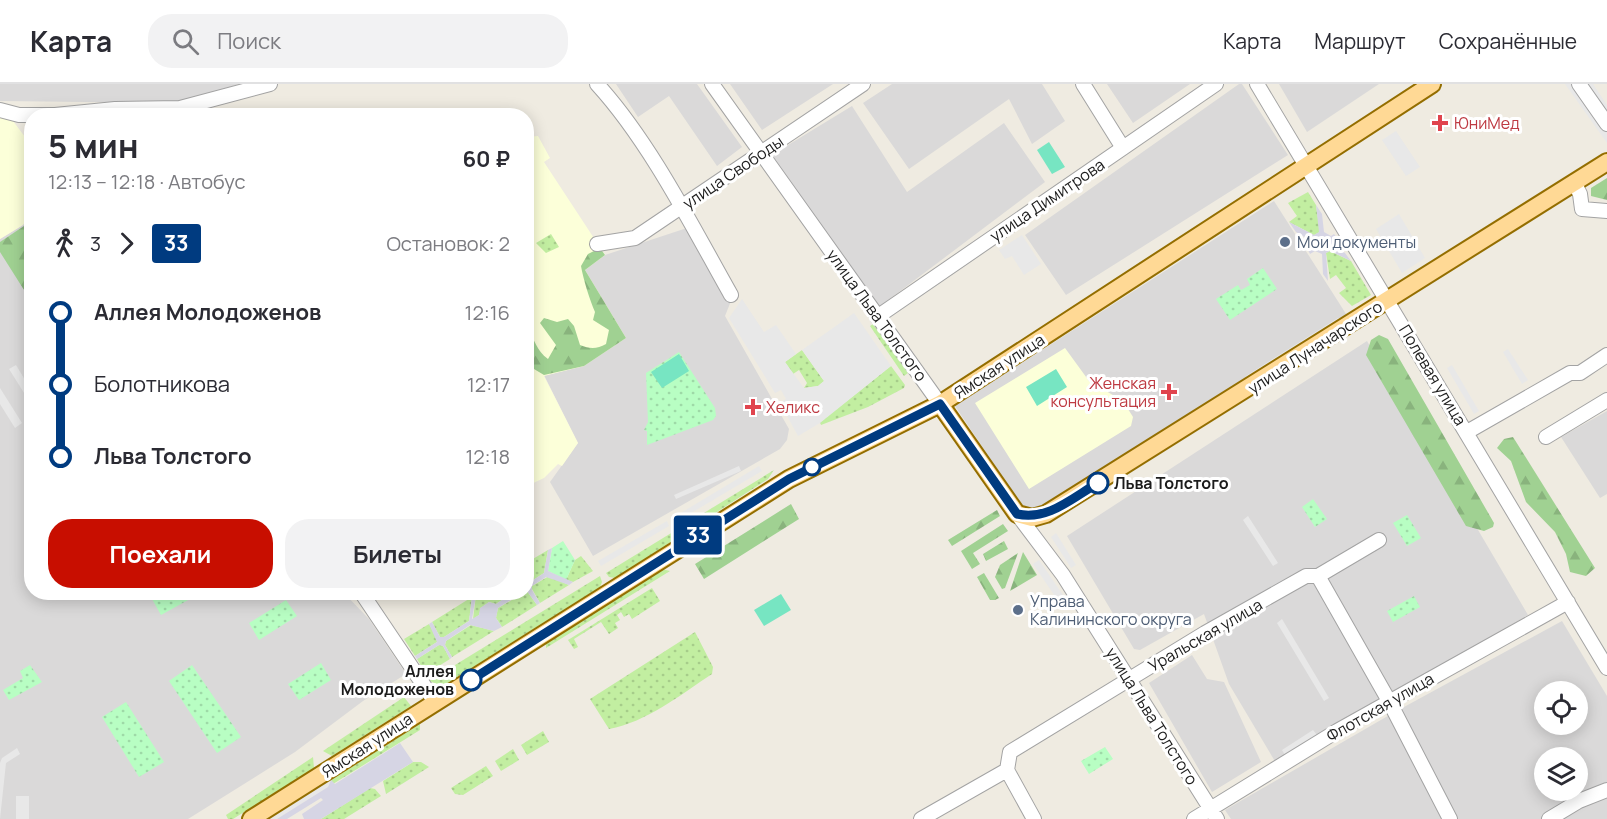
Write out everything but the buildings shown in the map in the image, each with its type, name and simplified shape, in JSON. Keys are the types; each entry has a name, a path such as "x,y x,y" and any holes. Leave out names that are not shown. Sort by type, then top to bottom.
{"main road":[{"name":"Ямская улица","path":"250,819 789,479 940,404 1432,84"},
{"name":"улица Луначарского","path":"1017,514 1032,518 1046,514 1607,162"},
{"name":"улица Льва Толстого","path":"940,404 1017,514"}],"street":[{"path":"180,108 270,84"},
{"path":"597,84 614,102 681,207 731,295"},
{"name":"улица Льва Толстого","path":"712,84 940,404"},
{"name":"улица Свободы","path":"597,244 635,238 863,84"},
{"path":"1083,84 1123,148"},
{"name":"улица Димитрова","path":"877,317 1216,84"},
{"name":"Полевая улица","path":"1257,84 1607,668"},
{"path":"1579,84 1607,124"},
{"path":"0,110 24,115"},
{"path":"1574,182 1580,194 1582,209 1607,211"},
{"path":"1467,432 1570,373 1580,373 1607,355"},
{"path":"1546,437 1607,400"},
{"name":"улица Льва Толстого","path":"1017,514 1063,575 1214,814"},
{"name":"Уральская улица","path":"1007,770 1010,752 1305,576 1318,576 1379,540"},
{"path":"1318,576 1389,701 1450,819"},
{"path":"366,600 435,702"},
{"name":"Флотская улица","path":"1194,819 1214,814 1389,701 1568,602"},
{"path":"921,819 1007,770 1034,819"},
{"path":"1549,819 1579,801 1607,789"}],"shaded area":[{"path":"0,84 239,84 180,103 0,101"},
{"path":"616,84 697,84 742,147 717,166 669,96 638,117"},
{"path":"730,84 833,84 762,130"},
{"path":"892,84 1042,84 1065,121 1032,144 1009,99 909,169 863,103"},
{"path":"1107,84 1190,84 1133,123"},
{"path":"1242,84 1288,155 1066,295 1025,235"},
{"path":"1279,84 1379,84 1307,132"},
{"path":"1565,84 1593,84 1607,105 1607,143"},
{"path":"852,106 907,192 1004,123 1045,182 879,307 770,156"},
{"path":"10,117 24,136 24,224 0,239 0,118"},
{"path":"1396,131 1420,167 1406,176 1382,140"},
{"path":"534,136 538,136 550,158 544,162 605,255 585,270 626,338 584,366 544,376 578,443 562,466 558,464 544,478 534,483"},
{"path":"1274,201 1348,317 1040,510 1029,509 1020,503 955,406"},
{"path":"1316,205 1322,214 1324,232 1331,236 1334,234 1336,237 1332,239 1333,244 1351,261 1330,251 1326,253 1328,281 1323,274 1322,254 1315,251 1310,254 1308,250 1313,248 1311,241 1296,232 1289,222 1314,235 1319,232"},
{"path":"1399,214 1425,258 1402,273 1376,229"},
{"path":"24,224 24,600 351,600 369,619 406,674 363,701 295,752 188,819 0,819 0,239"},
{"path":"690,227 731,301 725,316 789,429 787,440 780,449 593,556 550,482 578,443 544,375 584,366 585,269 605,255"},
{"path":"1022,235 1041,264 1024,275 1012,256 1005,259 999,250"},
{"path":"742,299 764,332 776,325 796,354 785,362 804,388 818,386 824,381 802,350 854,313 891,366 820,423 798,436 780,403 786,399 781,390 775,393 729,318"},
{"path":"1338,318 1345,319 1244,382 1246,376"},
{"path":"1367,341 1528,615 1276,763 1229,684 1204,614 1140,650 1134,649 1067,536"},
{"path":"1065,348 1089,381 1123,401 1133,417 1131,426 1029,489 975,403"},
{"path":"1508,349 1528,380 1522,384 1503,352"},
{"path":"16,365 24,378 24,393 9,369"},
{"path":"1452,365 1479,411 1474,414 1447,368"},
{"path":"0,388 22,423 15,428 0,404"},
{"path":"1607,411 1607,494 1600,498 1561,437"},
{"path":"739,466 741,471 676,499 674,495"},
{"path":"759,466 762,471 681,519 679,514"},
{"path":"1248,516 1278,563 1273,566 1243,520"},
{"path":"667,521 669,526 601,566 598,561"},
{"path":"1056,533 1076,565 1071,568 1051,537"},
{"path":"552,548 548,571 573,582 569,585 546,577 534,585 534,579 544,573 548,550"},
{"path":"1039,560 1065,598 1059,602 1033,564"},
{"path":"534,593 540,603 537,605 533,600"},
{"path":"472,600 475,600 472,619 479,615 480,608 489,602 496,604 502,600 511,600 498,608 496,618 502,627 494,631 470,625 446,641 445,645 452,657 450,659 443,646 439,645 417,659 415,656 437,642 429,624 432,622 440,637 444,637 469,621"},
{"path":"1282,619 1329,698 1324,701 1277,623"},
{"path":"1562,621 1607,696 1607,819 1231,819 1225,810 1393,713"},
{"path":"1192,655 1207,679 1224,682 1261,762 1212,792 1149,683"},
{"path":"1313,730 1317,735 1285,755 1282,750"},
{"path":"400,743 413,762 321,819 304,819 302,814 323,800 321,798 287,819 277,819 328,787 331,780 335,784"},
{"path":"17,748 20,754 6,763 0,819 0,763 2,758"},
{"path":"331,780 328,787 277,819 270,819"},
{"path":"16,796 29,796 29,819 16,819"}],"green space":[{"path":"1049,142 1065,167 1052,174 1037,150"},
{"path":"1607,178 1607,200 1591,196 1591,188"},
{"path":"1308,192 1316,205 1320,232 1314,235 1289,222 1297,216 1288,203"},
{"path":"24,226 24,290 0,252 0,242"},
{"path":"551,234 559,247 546,253 536,243"},
{"path":"600,248 605,255 585,270 626,338 584,366 544,375 534,369 534,340 548,359 556,345 540,323 544,318 557,322 568,319 574,326 580,345 593,348 606,344 609,330 593,320 595,312 581,266 588,254"},
{"path":"1330,251 1351,261 1371,295 1352,306 1339,293 1346,288 1336,275 1330,279 1326,253"},
{"path":"1263,268 1277,289 1230,320 1216,299 1238,285 1241,290 1250,285 1247,279"},
{"path":"873,324 908,373 904,376 870,326"},
{"path":"1379,335 1388,339 1494,523 1493,527 1484,531 1466,526 1366,355 1371,340"},
{"path":"802,350 824,381 818,386 804,388 807,383 799,370 793,374 785,362"},
{"path":"679,352 715,408 716,416 713,420 647,445 647,431 644,430 648,422 646,373"},
{"path":"679,354 689,371 662,388 651,372"},
{"path":"891,366 905,385 904,388 868,407 821,425 820,422"},
{"path":"1056,369 1067,387 1037,406 1026,387"},
{"path":"1513,437 1595,568 1586,576 1570,572 1566,554 1555,532 1526,502 1511,461 1497,448 1504,439"},
{"path":"774,470 768,479 615,578 609,577 606,573"},
{"path":"1313,499 1327,519 1315,527 1302,507"},
{"path":"791,504 799,519 704,579 695,564"},
{"path":"997,510 1000,516 952,546 948,540"},
{"path":"1407,515 1421,538 1407,546 1393,523"},
{"path":"1003,524 1008,531 973,553 980,564 972,569 961,551"},
{"path":"563,541 575,560 566,580 548,571 552,548"},
{"path":"1004,541 1008,549 986,561 983,554"},
{"path":"548,550 544,573 534,579 534,558"},
{"path":"1023,552 1037,575 1010,591"},
{"path":"1018,553 1005,588 1002,589 995,577 1000,565"},
{"path":"581,556 593,571 573,582 566,580 575,560"},
{"path":"662,569 670,571 546,648 546,643"},
{"path":"984,573 999,598 995,600 990,600 977,577"},
{"path":"549,576 569,585 540,603 534,592 534,585"},
{"path":"600,576 602,582 600,587 443,686 429,681"},
{"path":"652,588 660,601 632,619 629,614 624,617 621,612 617,615 620,620 615,623 618,628 609,634 601,622 574,639 578,647 574,649 568,640"},
{"path":"781,594 791,610 764,626 754,610"},
{"path":"1414,596 1420,607 1393,622 1387,611"},
{"path":"153,600 188,600 161,615"},
{"path":"286,600 297,616 259,640 249,623"},
{"path":"467,600 472,600 469,621 444,637 440,637 432,622"},
{"path":"475,600 502,600 496,604 489,602 473,619"},
{"path":"512,600 533,600 537,605 502,627 496,618 498,608"},
{"path":"429,624 438,638 437,642 415,656 404,639"},
{"path":"471,625 494,631 452,657 445,645 446,641"},
{"path":"695,632 713,667 712,674 650,714 609,729 590,699"},
{"path":"439,645 443,646 450,659 426,674 417,659"},
{"path":"321,663 331,680 299,700 288,684"},
{"path":"30,665 42,682 9,700 3,690 23,678 20,671"},
{"path":"192,665 241,737 217,753 169,681"},
{"path":"404,697 411,706 332,756 323,751"},
{"path":"126,702 164,762 139,777 102,717"},
{"path":"420,724 420,730 333,784 331,780"},
{"path":"543,731 549,742 527,755 521,745"},
{"path":"1105,747 1113,759 1089,774 1081,761"},
{"path":"513,749 519,760 501,771 495,761"},
{"path":"313,757 314,768 233,819 228,819 226,815"},
{"path":"413,762 421,762 429,767 386,794 383,781"},
{"path":"486,766 493,776 463,795 455,794 451,788"},
{"path":"370,788 375,789 381,796 344,819 321,819"}],"bus line":[{"name":"33","path":"471,680 789,479 940,404 1017,514 1032,518 1046,514 1098,483"}],"place":[{"name":"ЮниМед","path":"1440,123"},
{"name":"Мои документы","path":"1285,242"},
{"name":"Женская консультация","path":"1169,392"},
{"name":"Хеликс","path":"753,407"},
{"name":"Льва Толстого","path":"1098,483"},
{"name":"Управа Калининского округа","path":"1018,610"},
{"name":"Аллея Молодоженов","path":"471,680"}]}
